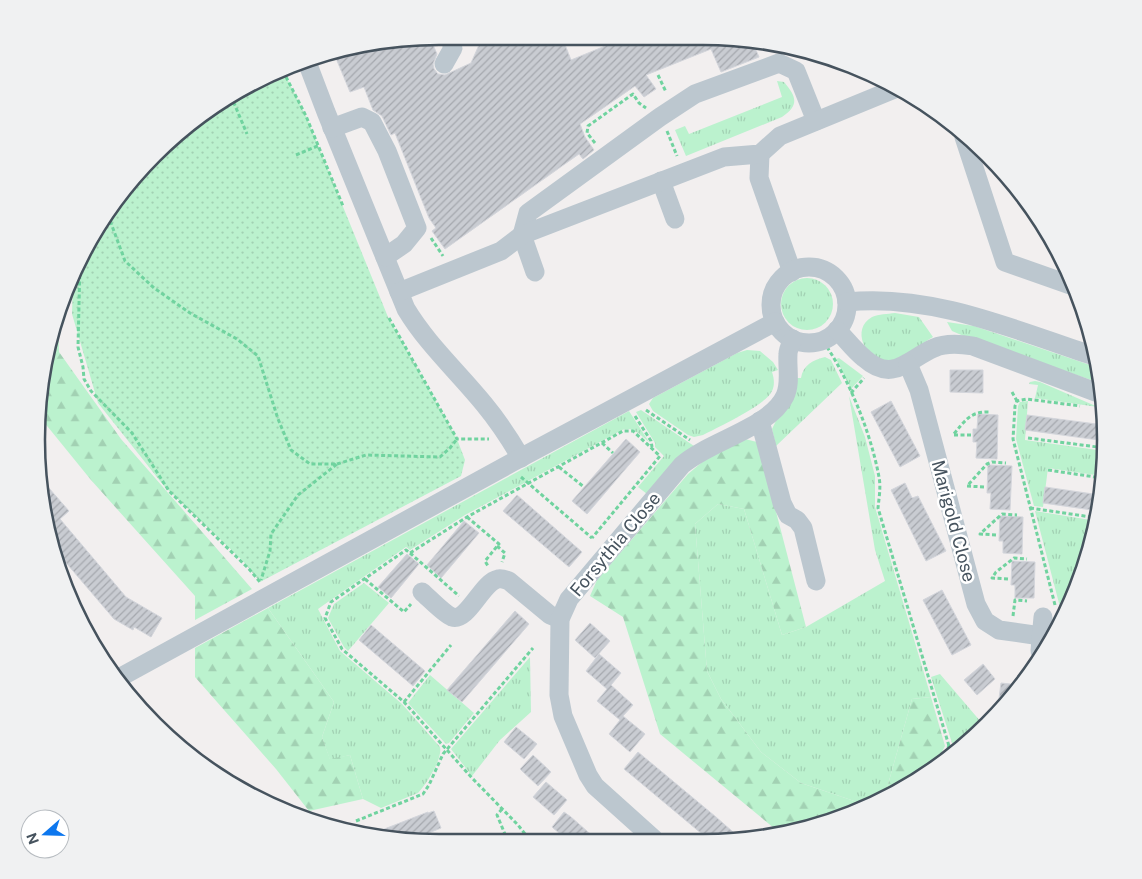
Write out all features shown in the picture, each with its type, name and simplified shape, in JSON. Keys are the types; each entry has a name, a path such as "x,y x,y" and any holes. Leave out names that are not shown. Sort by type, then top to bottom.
{"street":[{"path":"444,64 453,48 452,45"},
{"path":"535,272 522,235 528,213 672,101 779,63 796,71 816,121"},
{"path":"309,67 406,309 416,326 485,404 521,458"},
{"path":"400,292 501,251 522,235 724,157 760,154 780,136 888,91"},
{"path":"334,133 362,117 372,122 388,151 417,228 404,244 385,257"},
{"path":"967,147 1005,262 1064,283"},
{"path":"760,154 759,178 792,272"},
{"path":"661,182 675,219"},
{"path":"802,268 824,270 834,276 841,284 847,302 845,319 830,335 817,342 804,343 793,339 783,332 775,322 772,299 782,278 792,272 802,268"},
{"path":"847,302 885,300 932,307 981,319 1087,354"},
{"path":"123,675 263,590 521,458 775,322"},
{"path":"830,335 865,360 880,368 896,370 935,347 967,345 1094,392"},
{"name":"Forsythia Close","path":"648,834 595,786 588,775 563,716 559,695 560,619 569,599 682,465 692,456 760,421 775,411 785,396 789,378 788,352 793,339"},
{"name":"Marigold Close","path":"908,364 918,390 976,604 985,621 999,630 1040,644"},
{"path":"760,421 782,503 788,515 797,520 803,528 816,581"},
{"path":"422,592 451,616 459,617 485,588 494,580 501,578 509,581 550,615 560,619"},
{"name":"Marigold Close","path":"1042,640 1050,614"}],"path":[{"path":"658,75 672,101"},
{"path":"596,146 587,133 588,126 633,94 639,103 646,108 653,105"},
{"path":"234,103 247,134"},
{"path":"667,131 677,156"},
{"path":"296,155 334,133"},
{"path":"110,221 125,261 149,283 190,313 237,339 258,356 278,419 291,450 310,464 336,464 366,456 440,457 457,439"},
{"path":"431,237 447,262"},
{"path":"80,279 78,347 84,379 92,391 132,433 169,490 249,569 263,590"},
{"path":"830,335 859,410 872,451 880,479 878,508 949,746"},
{"path":"851,393 865,378"},
{"path":"1012,392 1017,402 1015,406 1014,439 1030,508 1050,614"},
{"path":"1017,402 1027,399 1082,407"},
{"path":"644,405 646,410 705,449"},
{"path":"632,411 652,441 652,447"},
{"path":"970,435 953,435 973,414 990,412"},
{"path":"410,553 467,517 623,431 630,430 652,447 660,456 592,538"},
{"path":"1028,438 1097,447"},
{"path":"602,443 613,453"},
{"path":"984,487 967,486 987,464 992,462 1006,463"},
{"path":"263,590 272,534 298,495 336,464"},
{"path":"559,467 584,487"},
{"path":"1048,470 1095,477"},
{"path":"528,484 608,551"},
{"path":"1030,508 1089,517"},
{"path":"996,535 980,534 1002,514 1018,514"},
{"path":"467,517 499,544 497,546 505,553"},
{"path":"485,562 497,546"},
{"path":"455,592 406,550 331,602 325,618 342,649 404,702 524,834"},
{"path":"1008,579 992,578 996,572 1014,558 1027,559"},
{"path":"365,579 404,612 408,607"},
{"path":"1012,621 1015,600 1027,601"},
{"path":"404,702 451,645"},
{"path":"356,820 424,794 447,750 533,648"},
{"path":"502,809 497,816 505,834"}],"green space":[{"path":"286,76 306,116 388,317 457,439 465,460 461,476 260,582 243,561 164,486 98,403 72,314 73,296 98,242 111,220 143,179 179,143 220,111"},
{"path":"777,81 784,82 793,96 794,104 788,113 686,156 675,130 685,126 689,134 782,97"},
{"path":"802,278 812,278 821,282 829,290 833,304 829,318 821,326 812,330 802,330 793,326 785,318 781,309 781,299 785,290 793,282"},
{"path":"895,313 919,317 933,337 901,357 886,361 870,354 862,339 862,330 865,323 872,317"},
{"path":"947,322 974,326 1089,365 1092,380 966,337 952,331"},
{"path":"59,335 59,352 121,439 252,589 195,620 195,596 91,480 46,424 48,388"},
{"path":"747,350 760,351 773,362 778,370 772,372 774,386 768,397 761,403 703,435 694,437 688,435 653,411 649,404 653,398 737,353"},
{"path":"825,357 831,360 842,383 776,446 772,429 797,378 801,378 806,366"},
{"path":"839,358 863,376 851,389 836,359"},
{"path":"1030,382 1040,382 1095,407 1035,398 1038,385 1029,384"},
{"path":"849,396 865,437 875,476 875,507 931,697 912,699 887,788 857,802 801,783 761,752 721,699 707,671 695,524 718,504 744,509 782,635 806,627 885,581 875,550"},
{"path":"1028,401 1025,440 1097,450 1095,475 1048,468 1043,507 1034,506 1016,439 1018,406 1020,402"},
{"path":"641,410 694,446 647,494 638,487 664,456 655,447 655,443 636,412"},
{"path":"629,411 649,442 633,430 622,430 465,515 410,550 406,547 318,609 340,651 402,704 440,747 439,758 429,778 418,793 381,808 363,799 350,755 330,760 322,737 334,702 268,608"},
{"path":"745,439 757,442 806,627 782,635 744,509 718,504 695,524 707,671 721,699 761,752 801,783 857,802 805,821 773,827 660,734 623,617 590,596 597,580 688,474 707,458"},
{"path":"1035,511 1088,520 1084,542 1060,606"},
{"path":"364,583 389,603 348,651 328,618 334,604"},
{"path":"268,608 334,702 322,737 330,759 350,755 363,799 309,811 276,769 195,677 195,648"},
{"path":"530,657 531,712 500,740 472,776 451,749"},
{"path":"940,674 979,720 954,744 952,743 931,677"},
{"path":"430,675 474,713 449,743 446,744 408,703"},
{"path":"931,697 945,746 941,753 922,768 887,788 912,699"}],"building":[{"path":"433,45 437,54 433,64 438,74 445,75 471,63 479,45 565,45 571,60 608,45 702,45 754,48 759,57 721,72 711,49 646,75 656,89 644,97 635,86 580,124 585,137 594,150 583,159 579,154 445,249 432,231 436,228 429,218 395,133 391,135 382,116 373,110 364,87 350,92 336,58 388,48"},
{"path":"950,370 983,370 983,393 950,392"},
{"path":"891,401 920,456 900,467 871,412"},
{"path":"978,414 998,415 997,459 976,458 977,442 973,442 973,429 977,429"},
{"path":"1027,415 1096,424 1097,440 1025,430"},
{"path":"626,439 640,452 587,514 572,501"},
{"path":"988,465 1012,466 1010,510 990,509 991,493 987,493"},
{"path":"905,483 912,498 918,496 946,551 926,561 891,490"},
{"path":"48,487 69,511 60,519 126,597 162,618 151,637 134,627 133,630 114,619 64,561 58,542"},
{"path":"1045,487 1093,494 1090,510 1043,503"},
{"path":"517,495 582,552 569,567 503,511"},
{"path":"1000,516 1023,517 1022,554 1003,553 1003,541 999,541"},
{"path":"464,521 479,533 441,578 427,565"},
{"path":"407,554 419,564 391,598 378,587"},
{"path":"1012,561 1035,562 1034,598 1015,598 1015,585 1011,585"},
{"path":"942,590 971,645 952,655 923,600"},
{"path":"515,611 529,624 462,702 447,690"},
{"path":"590,623 610,641 595,658 575,640"},
{"path":"371,625 425,671 413,686 359,640"},
{"path":"599,654 621,673 611,685 633,705 623,716 645,734 630,752 609,734 620,720 597,701 607,689 586,671"},
{"path":"983,664 995,679 977,695 964,680"},
{"path":"1001,683 1012,684 999,700"},
{"path":"516,727 537,744 524,759 504,742"},
{"path":"638,752 734,833 702,834 624,769"},
{"path":"533,755 551,772 538,786 520,769"},
{"path":"546,782 567,800 554,815 533,797"},
{"path":"434,811 441,828 427,834 382,830 428,812"},
{"path":"564,812 590,834 560,834 552,827"}]}
